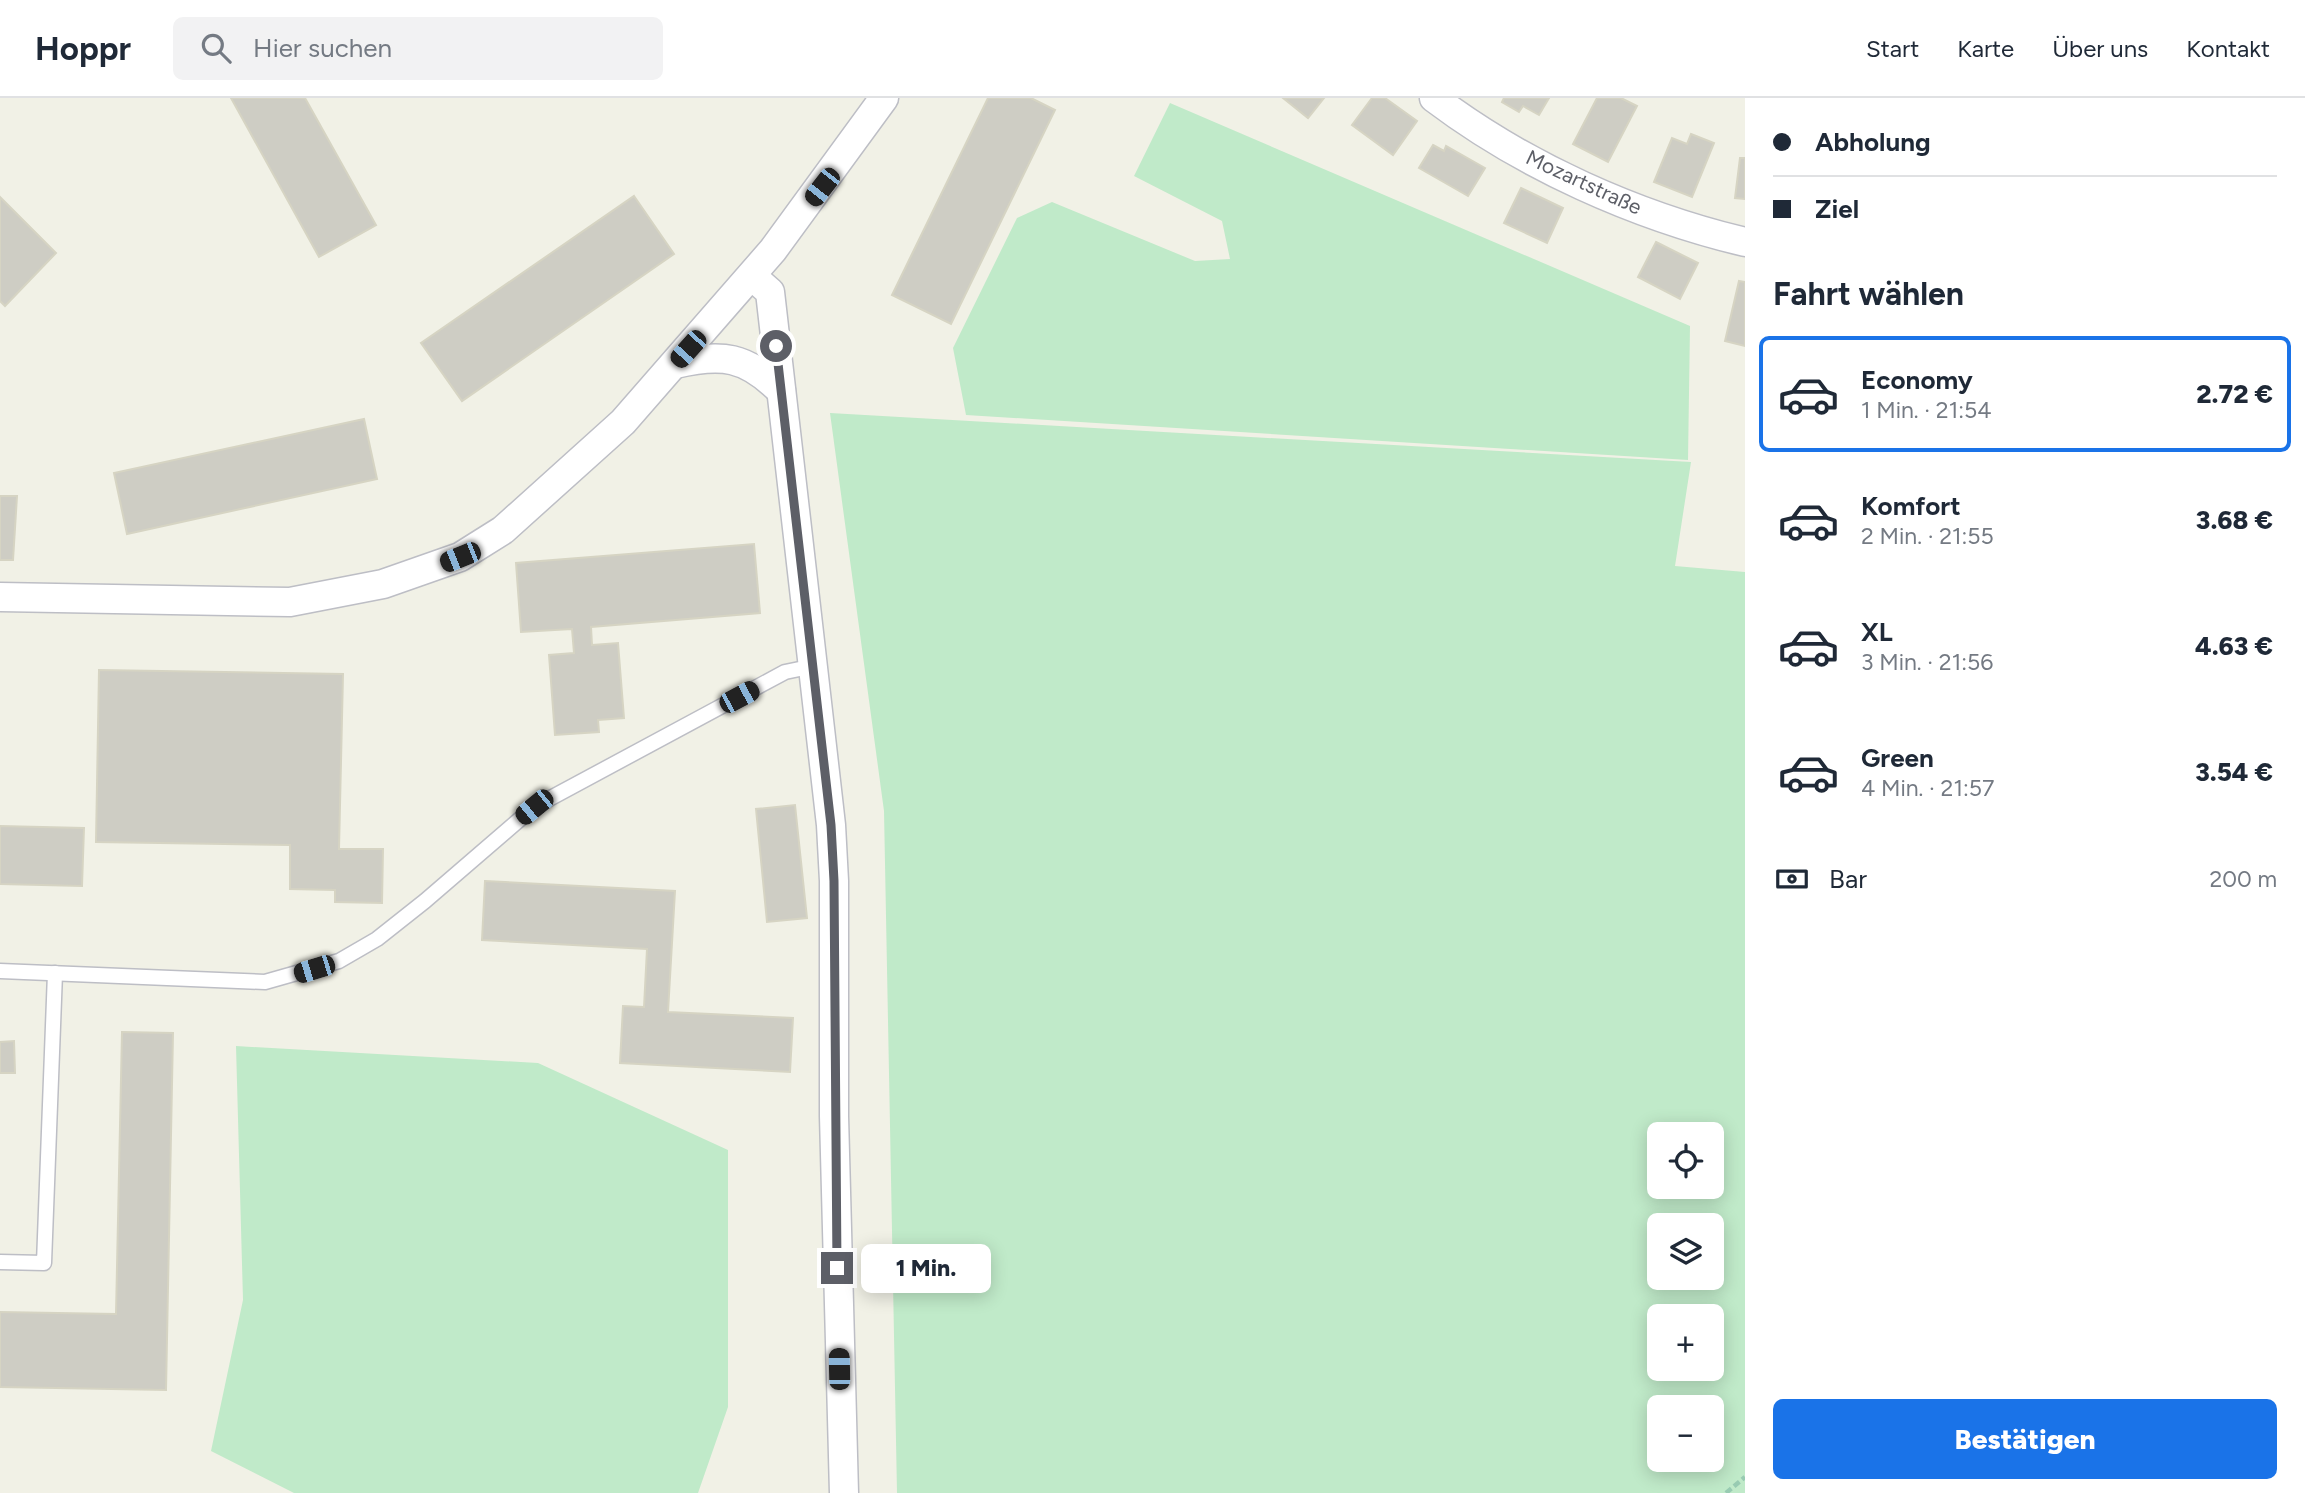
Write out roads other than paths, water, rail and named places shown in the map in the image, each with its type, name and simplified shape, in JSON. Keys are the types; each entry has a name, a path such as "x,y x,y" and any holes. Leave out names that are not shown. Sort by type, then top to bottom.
{"street":[{"path":"0,597 290,602 383,584 460,557 503,530 623,422 752,276 822,187 884,98"},
{"name":"Mozartstraße","path":"1434,98 1481,130 1572,180 1640,209 1712,234 1745,242"},
{"path":"752,276 770,292 814,666 834,881 834,1130 845,1493"},
{"path":"675,364 713,357 743,362 766,376 781,391"}],"lane":[{"path":"0,971 265,982 339,961 377,939 534,807 785,672 814,666"},
{"path":"0,1262 44,1263 55,973"}]}
